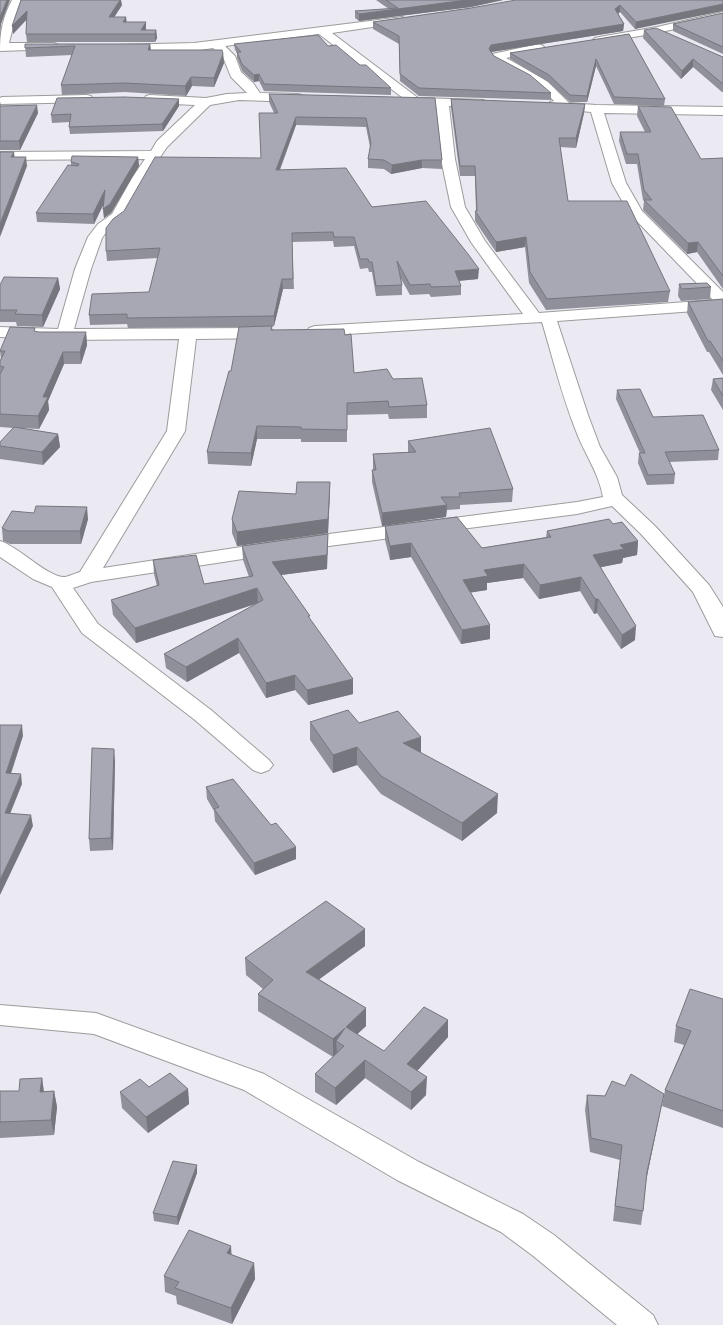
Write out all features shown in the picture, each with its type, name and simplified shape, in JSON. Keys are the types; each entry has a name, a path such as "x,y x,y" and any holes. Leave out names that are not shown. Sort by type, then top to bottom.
{"street":[{"path":"17,0 10,15 1,47 64,47"},
{"path":"589,41 657,30 723,15"},
{"path":"110,47 194,46 216,44 415,18"},
{"path":"321,30 415,101"},
{"path":"657,30 677,39"},
{"path":"216,44 229,56 235,74 249,86 257,97"},
{"path":"551,46 496,56 498,59 542,82 555,93 565,106"},
{"path":"140,99 206,102 215,99 257,97 309,98"},
{"path":"2,101 102,98"},
{"path":"392,101 496,104"},
{"path":"64,335 83,269 95,237 103,227 118,217 139,178 162,144 206,102"},
{"path":"442,102 448,159 458,207 478,242 541,317 572,392 591,447 612,487 613,497 648,530 698,584 712,606 723,631"},
{"path":"542,105 596,109 723,111"},
{"path":"596,109 619,183 636,213 723,301"},
{"path":"0,156 154,155"},
{"path":"0,332 64,335 188,335 293,332 723,304"},
{"path":"88,576 176,431 188,335"},
{"path":"0,547 26,566 59,582 65,583 88,576 321,541 577,508 610,501 613,497"},
{"path":"59,582 90,628 203,715 261,765"},
{"path":"0,1015 96,1024 254,1082 408,1171 512,1223 543,1245 641,1325"}],"building":[{"path":"0,0 7,0 0,17"},
{"path":"21,0 120,0 109,17 126,17 123,22 146,22 141,30 156,30 155,34 26,34 27,11 12,26"},
{"path":"386,0 467,0 359,14 355,11 398,8"},
{"path":"516,0 723,0 723,4 636,22 620,5 615,9 624,24 491,45 489,49 494,56 530,75 551,93 419,88 400,74 399,36 373,22"},
{"path":"723,13 723,47 673,24"},
{"path":"656,28 723,57 723,84 693,59 682,71 644,30"},
{"path":"629,34 665,99 614,97 596,59 587,96 570,95 549,75 510,53"},
{"path":"318,35 328,46 336,45 360,65 366,65 391,88 264,84 259,74 254,75 242,64 237,52 241,52 234,44"},
{"path":"25,44 150,44 148,50 222,50 223,54 214,78 191,77 185,86 124,83 61,85 75,46 25,48"},
{"path":"269,94 435,98 442,160 422,160 392,165 384,160 368,159 371,143 366,118 296,117 276,170 346,168 372,207 426,201 479,269 455,271 461,286 431,287 430,284 410,285 397,261 402,285 376,286 372,262 369,262 368,259 360,259 354,237 334,237 333,232 292,233 293,279 282,279 274,316 127,318 127,314 89,315 92,294 149,292 160,248 106,251 106,228 113,219 124,211 155,157 261,158 259,113 278,113"},
{"path":"124,97 179,99 162,124 69,127 71,114 51,115 57,98"},
{"path":"451,99 585,104 576,138 559,138 568,201 627,201 670,291 547,299 530,272 526,237 496,242 475,211 477,211 475,166 460,166"},
{"path":"37,105 19,141 0,141 0,106"},
{"path":"638,106 671,107 701,159 723,158 723,276 698,242 688,243 644,200 652,200 644,190 638,154 627,154 620,132 651,132"},
{"path":"0,152 14,152 11,157 26,157 0,224"},
{"path":"72,156 138,157 110,204 103,209 105,190 93,214 36,213 68,165 78,166 79,164 71,162"},
{"path":"4,277 58,278 42,315 15,314 17,310 0,310 0,285"},
{"path":"707,283 711,287 682,289 679,284"},
{"path":"723,299 723,361 710,341 708,341 688,302"},
{"path":"272,326 271,330 344,329 345,335 351,334 354,373 387,369 393,379 422,378 427,405 389,407 388,401 347,403 347,430 257,426 251,453 207,452 229,371 231,371 239,327"},
{"path":"10,327 35,328 34,331 39,332 86,332 80,352 63,352 43,397 48,397 38,416 0,414 0,374 4,367 0,366 0,361 5,351 0,351"},
{"path":"723,378 723,396 713,379"},
{"path":"640,389 653,417 703,415 719,450 665,452 675,474 648,475 639,453 645,453 617,390"},
{"path":"14,427 58,434 42,452 0,446 0,442"},
{"path":"490,428 513,489 459,493 460,497 441,497 447,505 382,513 372,470 376,470 373,454 416,452 408,441"},
{"path":"297,482 330,482 328,519 237,532 232,519 239,491 296,494"},
{"path":"36,506 87,507 80,531 8,531 2,528 12,511 34,513"},
{"path":"457,517 482,548 551,537 547,531 609,519 613,524 622,522 638,541 620,545 624,549 593,555 636,626 622,635 598,599 595,599 581,577 540,585 524,564 484,570 488,576 463,580 490,625 462,630 411,543 390,546 385,526"},
{"path":"328,534 327,555 272,562 353,679 307,690 295,675 266,683 238,638 186,667 164,654 263,600 257,588 135,628 111,600 159,585 153,560 196,555 204,584 253,576 242,546"},
{"path":"348,710 359,723 398,711 421,737 403,743 498,794 462,823 381,776 357,747 333,755 310,722"},
{"path":"0,725 22,725 6,773 21,774 5,813 31,815 0,880"},
{"path":"92,748 114,749 111,838 89,839"},
{"path":"233,779 271,825 276,823 296,847 254,863 214,809 219,807 206,787"},
{"path":"326,901 365,929 306,972 366,1008 346,1027 384,1051 424,1007 448,1020 407,1064 427,1077 411,1092 365,1060 335,1088 315,1074 344,1046 336,1041 345,1028 333,1039 258,994 273,980 245,958"},
{"path":"690,989 723,999 723,1111 665,1090 691,1031 676,1026"},
{"path":"170,1073 188,1089 146,1117 120,1092 140,1079 149,1087"},
{"path":"631,1074 664,1094 647,1172 643,1211 615,1206 622,1145 591,1138 587,1095 605,1096 612,1081 625,1086"},
{"path":"42,1078 40,1092 54,1091 51,1120 0,1122 0,1091 19,1091 20,1079"},
{"path":"173,1161 197,1165 177,1217 153,1213"},
{"path":"189,1230 231,1246 227,1253 254,1263 231,1308 175,1288 179,1282 164,1276"}]}
